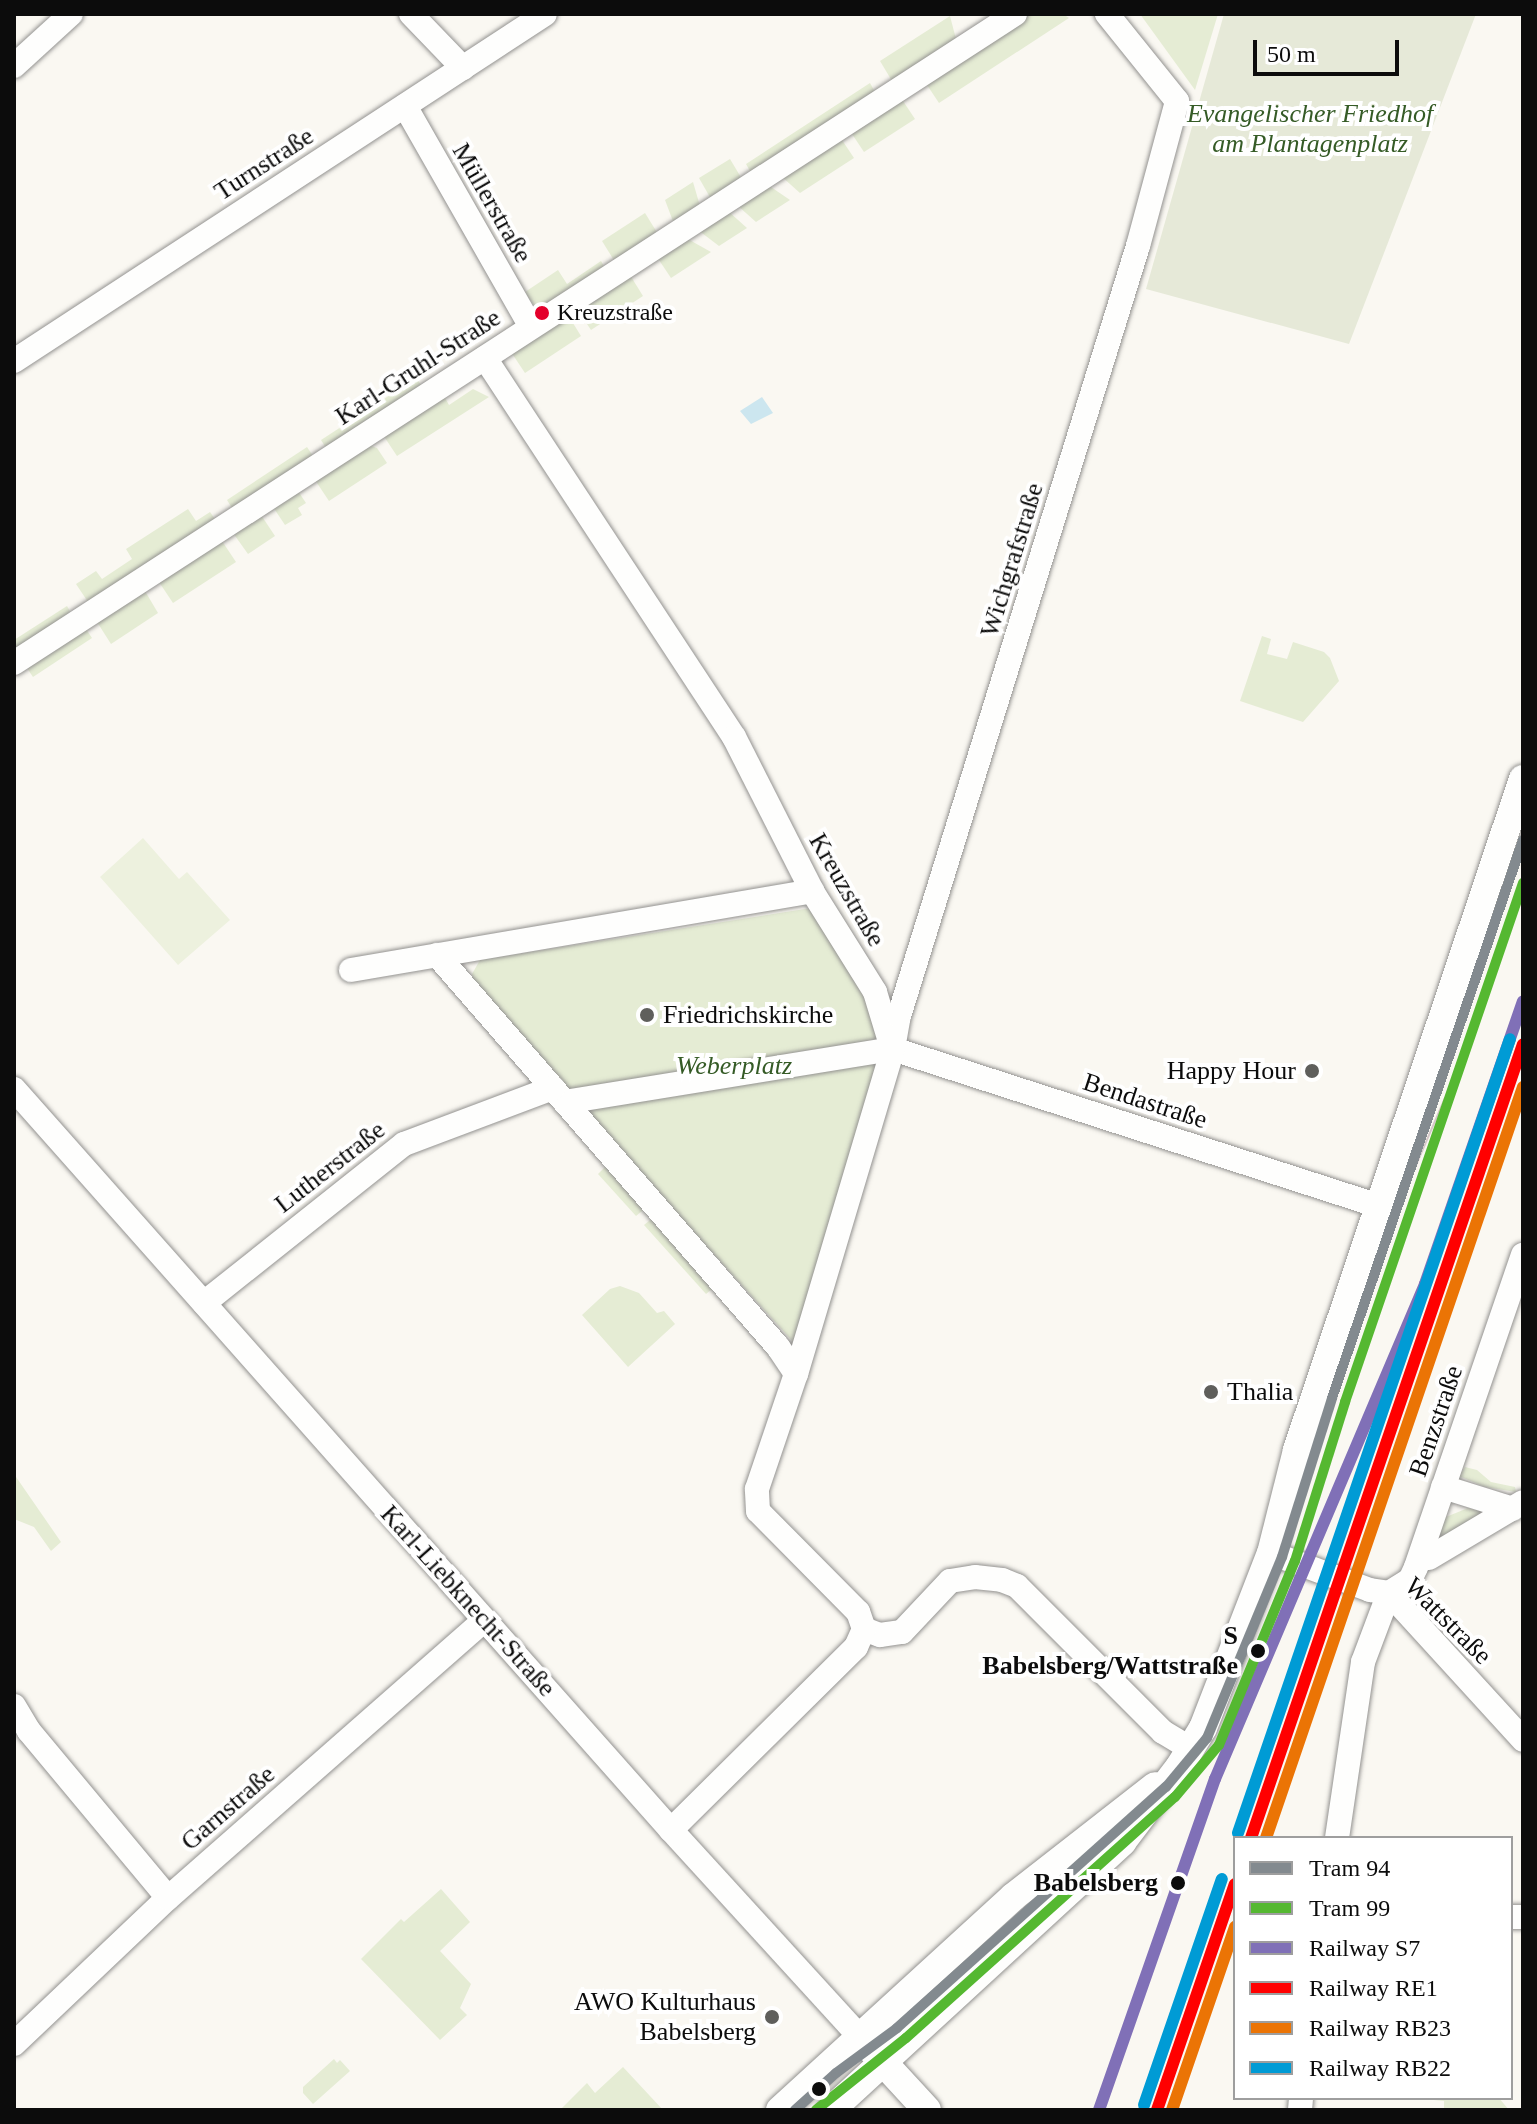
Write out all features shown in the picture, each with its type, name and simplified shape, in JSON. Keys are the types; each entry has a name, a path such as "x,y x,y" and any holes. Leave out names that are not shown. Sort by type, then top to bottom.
{"street":[{"path":"14,66 71,14"},
{"path":"411,14 463,68"},
{"name":"Turnstraße","path":"14,361 545,14"},
{"name":"Karl-Gruhl-Straße","path":"14,663 1015,14"},
{"name":"Wichgrafstraße","path":"893,1049 899,1016 1138,246 1177,101 1107,14"},
{"name":"Müllerstraße","path":"405,106 531,327"},
{"name":"Kreuzstraße","path":"485,358 734,737 812,891 875,992 893,1049"},
{"path":"831,2110 1122,1842 1186,1758 1271,1553 1297,1450 1523,779"},
{"path":"351,970 812,891"},
{"path":"437,955 778,1347 796,1374"},
{"path":"559,1095 893,1049 796,1374 757,1489 758,1511 858,1612 864,1629 856,1647 671,1830"},
{"name":"Bendastraße","path":"893,1049 1379,1206"},
{"name":"Karl-Liebknecht-Straße","path":"14,1089 671,1830 927,2110"},
{"name":"Lutherstraße","path":"204,1303 404,1144 559,1095"},
{"name":"Benzstraße","path":"1389,1593 1410,1580 1523,1255"},
{"path":"1443,1487 1518,1505"},
{"path":"1429,1558 1518,1505"},
{"name":"Wattstraße","path":"1271,1553 1380,1593 1389,1593 1523,1740"},
{"path":"864,1629 880,1635 902,1632 950,1581 975,1577 1002,1580 1017,1586 1186,1758"},
{"path":"1337,1836 1363,1662 1389,1593"},
{"name":"Garnstraße","path":"14,2044 168,1898 484,1620"},
{"path":"14,1706 29,1731 168,1898"},
{"path":"780,2110 1013,1897 1186,1758"}],"green space":[{"path":"1030,14 1063,14 1069,18 939,103 925,82"},
{"path":"1140,14 1218,14 1195,90"},
{"name":"Evangelischer Friedhof am Plantagenplatz","path":"1224,14 1476,14 1349,344 1146,289"},
{"path":"950,16 956,39 892,81 880,61"},
{"path":"870,83 875,92 751,173 746,164"},
{"path":"901,98 915,119 864,152 850,131"},
{"path":"840,137 854,158 800,193 781,176"},
{"path":"730,159 742,179 711,199 699,178"},
{"path":"693,182 700,206 674,224 665,200"},
{"path":"768,185 790,200 756,222 737,205"},
{"path":"728,211 747,228 719,246 698,230"},
{"path":"645,213 658,234 615,262 602,241"},
{"path":"686,238 711,252 671,278 657,257"},
{"path":"601,261 605,268 538,312 525,292 558,270 567,284"},
{"path":"630,275 643,296 591,330 577,309"},
{"path":"568,315 581,336 525,373 511,352"},
{"path":"416,378 422,386 326,448 321,440"},
{"path":"473,389 489,397 397,456 383,435 444,396 449,405"},
{"path":"369,445 377,448 387,463 329,501 315,480"},
{"path":"307,447 313,456 232,508 227,500"},
{"path":"298,491 306,503 298,508 302,515 285,525 273,507"},
{"path":"188,509 196,521 210,512 215,519 88,602 76,584 96,571 102,579 132,559 126,549"},
{"path":"261,515 275,536 248,554 233,533"},
{"path":"222,541 236,562 173,603 159,582"},
{"path":"145,591 158,613 111,644 97,622"},
{"path":"67,606 72,615 14,652 14,640"},
{"path":"86,629 92,638 33,677 27,668"},
{"path":"1262,636 1271,639 1267,654 1287,659 1293,642 1324,652 1330,658 1339,681 1303,722 1240,701"},
{"path":"143,838 179,879 187,872 230,920 178,965 100,877"},
{"name":"Weberplatz","path":"811,908 891,1043 794,1343 475,990 472,974 480,960"},
{"path":"606,1166 647,1207 636,1216 598,1174"},
{"path":"655,1216 717,1285 706,1294 644,1225"},
{"path":"620,1286 639,1293 657,1313 664,1311 675,1324 628,1367 582,1315 610,1289"},
{"path":"1465,1467 1477,1470 1491,1482 1515,1487 1516,1492 1485,1487 1459,1476"},
{"path":"14,1474 61,1542 51,1551 34,1527 14,1519"},
{"path":"1468,1508 1484,1512 1434,1545 1441,1519"},
{"path":"441,1889 470,1922 440,1951 471,1984 460,2008 467,2015 440,2040 361,1959 401,1919 404,1922"},
{"path":"334,2059 337,2063 340,2060 350,2071 313,2104 303,2093 303,2087"},
{"path":"623,2067 663,2110 560,2110 587,2083 595,2093"},
{"path":"1434,2100 1501,2100 1509,2110 1444,2110 1444,2101"}],"water":[{"path":"762,397 773,413 751,424 740,411"}],"tram line":[{"name":"94","path":"795,2110 836,2073 897,2028 1166,1787 1207,1738 1282,1557 1332,1398 1523,840"},
{"name":"99","path":"816,2110 906,2038 1175,1797 1219,1745 1295,1561 1345,1402 1523,883"},
{"path":"1395,1214 1445,1098"}],"rail line":[{"name":"S7","path":"1099,2110 1215,1779 1425,1284 1523,1001"},
{"name":"RB22","path":"1238,1833 1510,1039"},
{"name":"RE1","path":"1252,1836 1523,1044"},
{"name":"RB23","path":"1267,1836 1523,1087"},
{"name":"RB22","path":"1144,2105 1222,1879"},
{"name":"RE1","path":"1157,2110 1233,1890"},
{"name":"RB23","path":"1172,2110 1233,1933"}],"place":[{"name":"Kreuzstraße","path":"542,313"},
{"name":"Friedrichskirche","path":"647,1015"},
{"name":"Happy Hour","path":"1312,1071"},
{"name":"Thalia","path":"1211,1392"},
{"name":"S Babelsberg/Wattstraße","path":"1258,1651"},
{"name":"Babelsberg","path":"1178,1883"},
{"name":"AWO Kulturhaus Babelsberg","path":"772,2017"}]}
